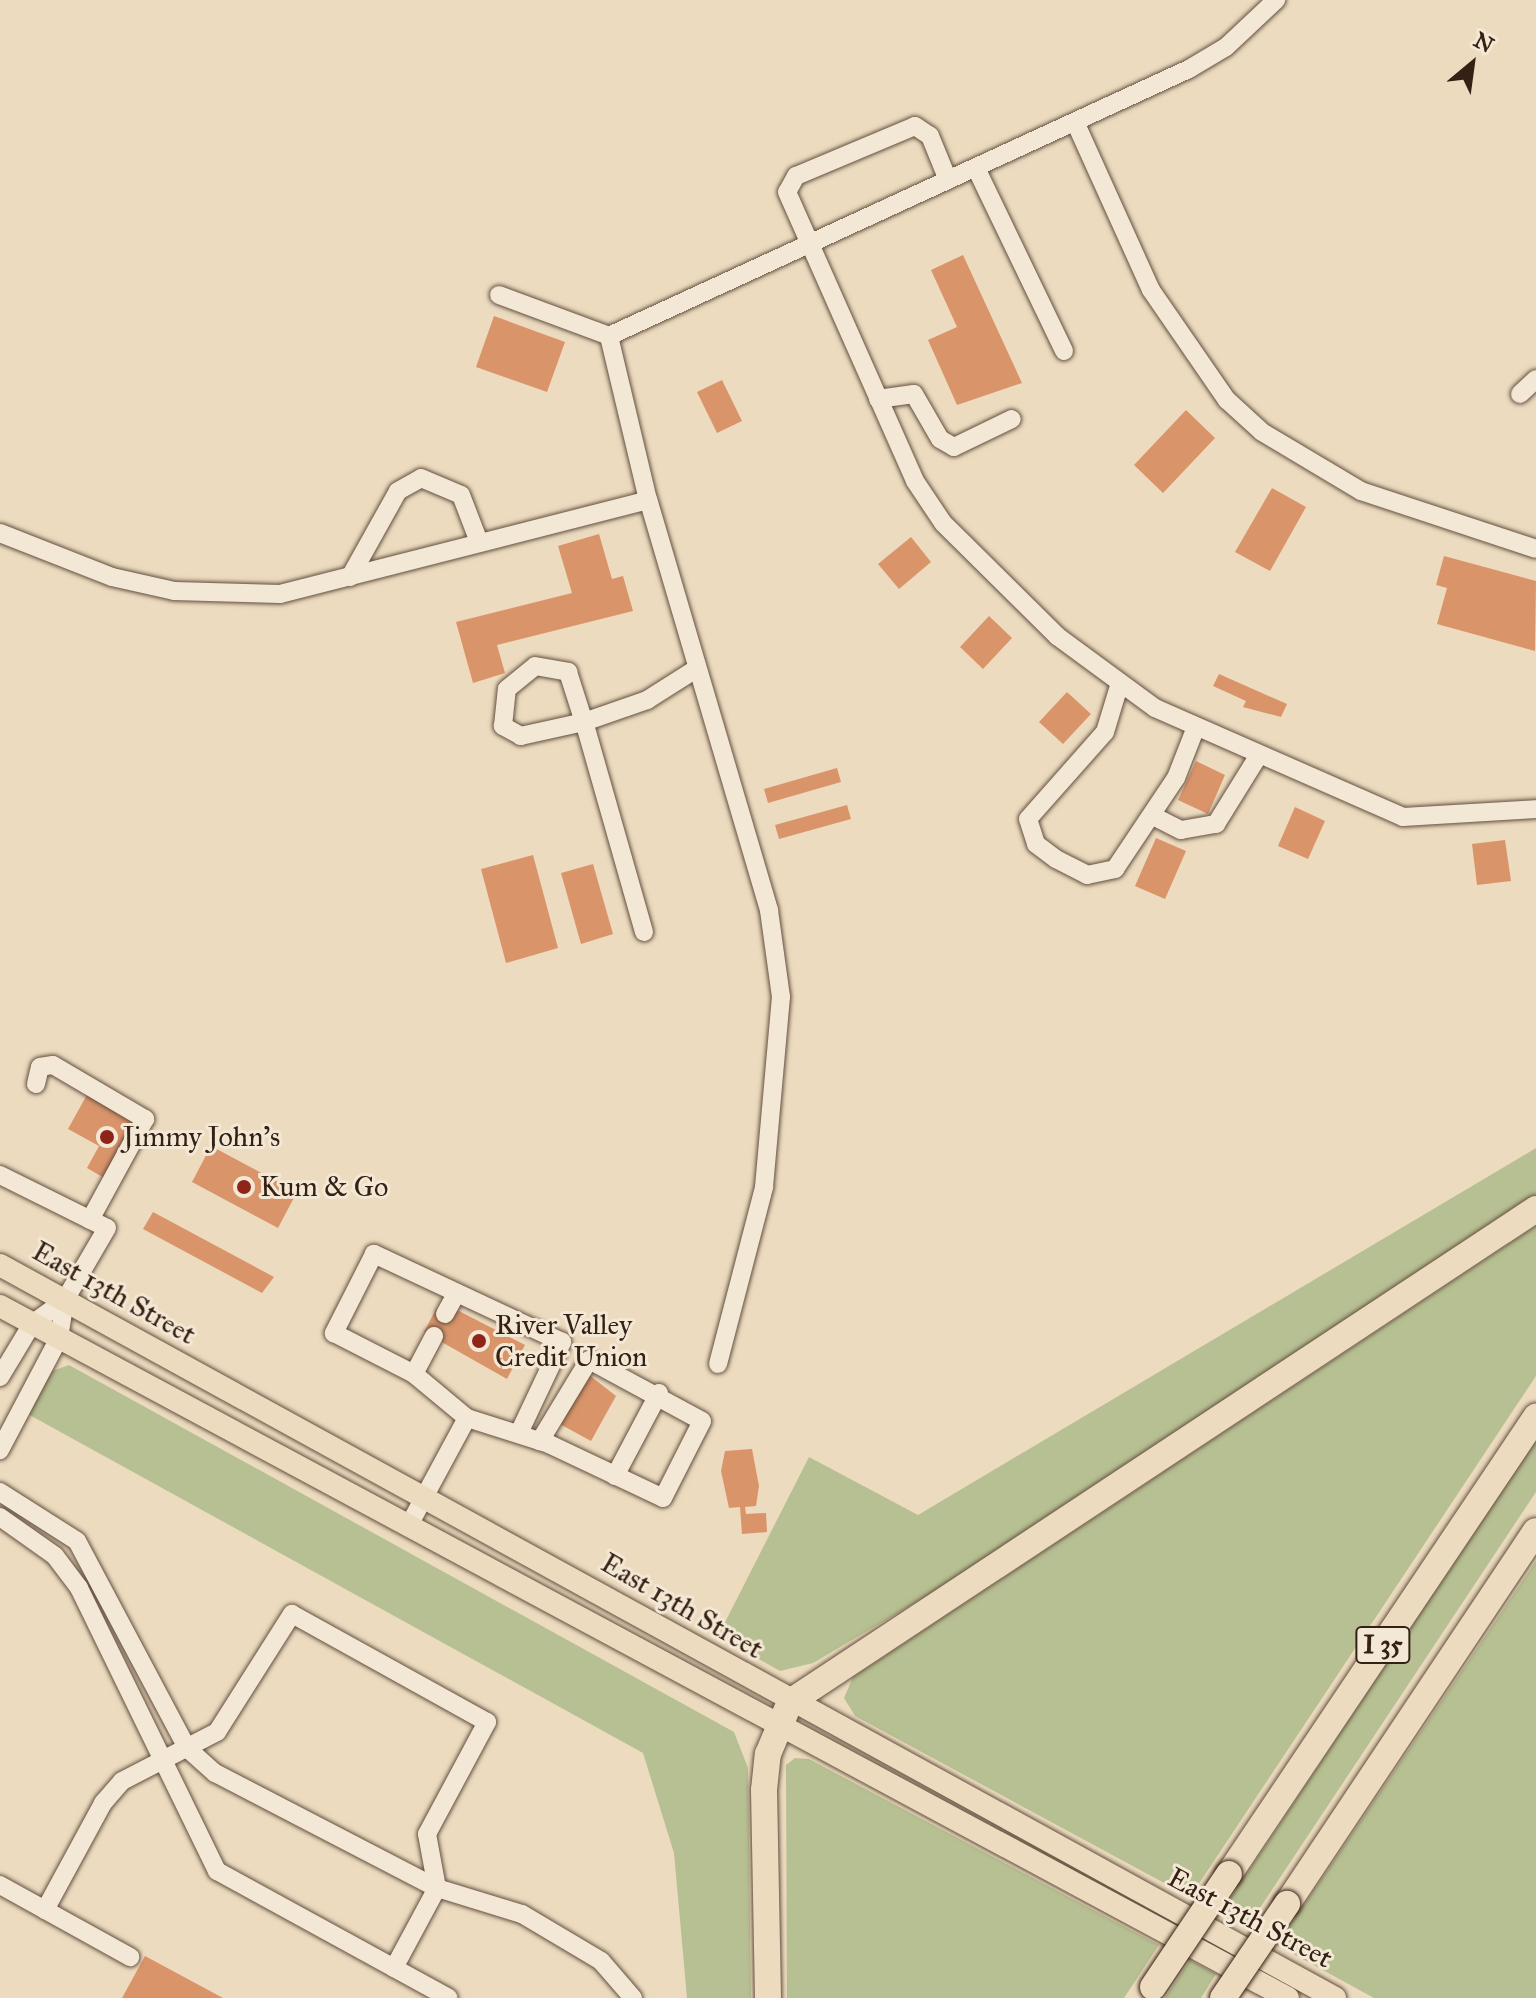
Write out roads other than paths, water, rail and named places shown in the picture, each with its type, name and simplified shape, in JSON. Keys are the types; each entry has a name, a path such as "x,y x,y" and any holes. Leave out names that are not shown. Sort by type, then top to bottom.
{"highway":[{"path":"768,1998 764,1790 784,1712 1536,1209"},
{"name":"I 35","path":"1149,1993 1536,1417"},
{"name":"I 35","path":"1223,1998 1536,1531"}],"main road":[{"name":"East 13th Street","path":"0,1265 425,1497 784,1712 1288,1998"},
{"name":"East 13th Street","path":"0,1306 408,1527 784,1712 1335,1998"}],"lane":[{"path":"499,295 609,336 807,243 1076,124 1226,47 1276,0"},
{"path":"1076,124 1151,290 1227,400 1262,432 1361,491 1536,549"},
{"path":"948,180 930,136 915,126 796,176 787,192 878,399 943,523 1119,686 1196,727 1403,817 1536,809"},
{"path":"976,168 1064,351"},
{"path":"609,336 648,500 769,910 781,997 764,1187 718,1364"},
{"path":"1520,394 1536,379"},
{"path":"878,399 914,394 940,439 954,447 1012,419"},
{"path":"350,577 398,491 421,478 461,495 479,542"},
{"path":"0,533 112,577 174,591 280,594 648,500"},
{"path":"644,932 584,722 573,679 558,667 535,666 501,703 503,726 521,736 584,722 647,700 696,669"},
{"path":"1119,686 1115,717 1035,806 1029,832 1056,859 1103,875 1153,816 1196,727"},
{"path":"1153,816 1181,830 1216,824 1259,755"},
{"path":"36,1084 40,1067 53,1065 145,1119 90,1220"},
{"path":"0,1175 107,1228 65,1300 59,1338 0,1450"},
{"path":"519,1433 564,1345 490,1302 456,1294 374,1254 332,1329 337,1336 414,1374 467,1418 540,1441 654,1498 670,1490 702,1429 694,1414 659,1393 589,1360 540,1441"},
{"path":"445,1314 456,1294"},
{"path":"2,1370 32,1324 65,1300"},
{"path":"414,1374 434,1336"},
{"path":"615,1476 659,1393"},
{"path":"408,1527 467,1418"},
{"path":"0,1492 58,1525 98,1570 187,1748 215,1773 437,1888 522,1914 601,1961 626,1995"},
{"path":"0,1517 55,1556 79,1588 160,1762 217,1871 449,1998"},
{"path":"45,1910 103,1803 122,1781 187,1748 232,1717 292,1614 485,1719 427,1834 437,1888 394,1968"},
{"path":"0,1885 130,1957"}],"place":[{"name":"Jimmy John's","path":"107,1137"},
{"name":"Kum & Go","path":"244,1187"},
{"name":"River Valley Credit Union","path":"479,1341"}]}
